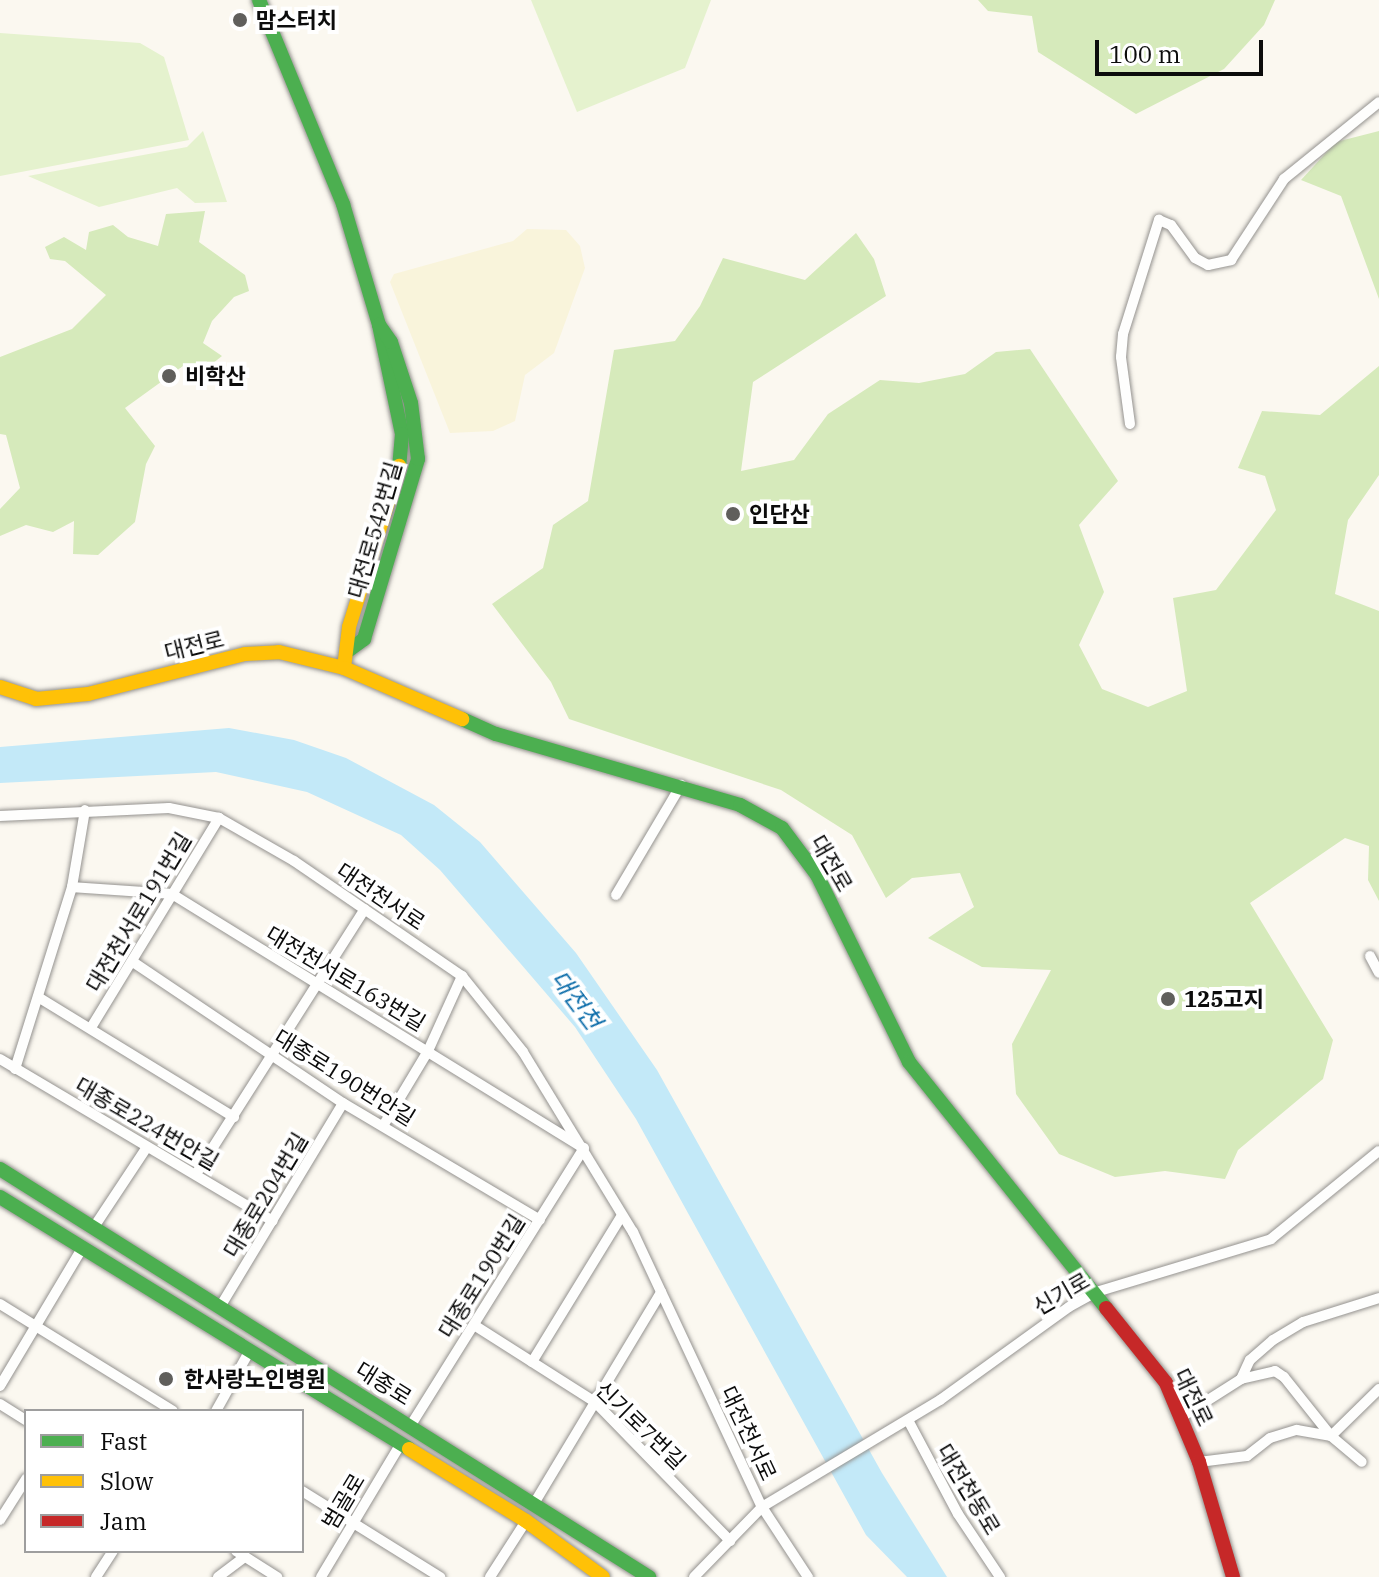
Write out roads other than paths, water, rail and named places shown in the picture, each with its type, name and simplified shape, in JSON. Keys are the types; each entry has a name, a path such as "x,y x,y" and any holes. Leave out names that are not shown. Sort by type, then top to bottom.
{"main road":[{"name":"대전로542번길","path":"259,0 323,144 379,325 391,342 411,403 418,459 364,639 349,650 344,668"},
{"name":"대전로","path":"0,687 36,699 88,694 245,654 279,652 344,668 496,734 681,785 754,813 782,828 805,852 909,1062 1166,1383 1183,1416 1199,1462 1233,1577"},
{"name":"대종로","path":"0,1169 535,1502 649,1577"},
{"name":"대종로","path":"0,1197 526,1521 603,1577"}],"street":[{"path":"1130,424 1121,357 1123,334 1159,220 1171,225 1195,258 1208,265 1231,260 1284,179 1379,102"},
{"path":"616,895 681,785"},
{"name":"대전천서로","path":"0,816 169,808 219,818 365,909 462,976 523,1052 584,1148 661,1292 762,1507 808,1577"},
{"path":"15,1069 72,887 85,810"},
{"name":"대전천서로191번길","path":"92,1026 219,818"},
{"name":"대전천서로163번길","path":"72,887 172,894 584,1148"},
{"path":"196,1174 365,909"},
{"path":"1370,956 1379,973"},
{"name":"대종로190번안길","path":"133,962 343,1103 540,1220"},
{"path":"383,1126 428,1051 462,976"},
{"path":"38,997 92,1026 234,1117"},
{"name":"대종로224번안길","path":"0,1059 273,1221"},
{"name":"대종로204번길","path":"220,1307 343,1103"},
{"path":"94,1227 147,1147"},
{"name":"대종로190번길","path":"411,1425 584,1148"},
{"name":"신기로","path":"694,1577 774,1498 908,1420 1096,1292 1271,1239 1379,1151"},
{"path":"532,1362 622,1215"},
{"path":"0,1386 83,1247"},
{"path":"535,1502 661,1292"},
{"path":"1241,1379 1259,1351 1303,1322 1379,1298"},
{"path":"0,1304 170,1409"},
{"name":"신기로7번길","path":"474,1325 595,1402 730,1541"},
{"path":"217,1409 249,1352"},
{"path":"1183,1416 1241,1379 1275,1371 1331,1436 1362,1462"},
{"path":"1331,1436 1379,1389"},
{"path":"1,1407 24,1419"},
{"name":"대전천동로","path":"908,1420 958,1514 1000,1577"},
{"path":"1199,1462 1247,1456 1270,1438 1297,1430 1331,1436"},
{"name":"범골로","path":"321,1577 400,1445"},
{"path":"0,1520 24,1482"},
{"path":"304,1492 440,1577"},
{"path":"490,1577 526,1521"},
{"path":"96,1577 112,1553"},
{"path":"218,1577 240,1554 277,1577"}],"water":[{"name":"대전천","path":"229,728 294,740 346,758 434,805 480,842 576,953 657,1070 882,1473 947,1577 907,1577 866,1535 636,1119 575,1027 440,870 401,835 307,792 216,772 0,783 0,747"}],"place":[{"name":"맘스터치","path":"240,20"},
{"name":"비학산","path":"169,376"},
{"name":"인단산","path":"733,514"},
{"name":"125고지","path":"1168,999"},
{"name":"한사랑노인병원","path":"166,1379"}]}
